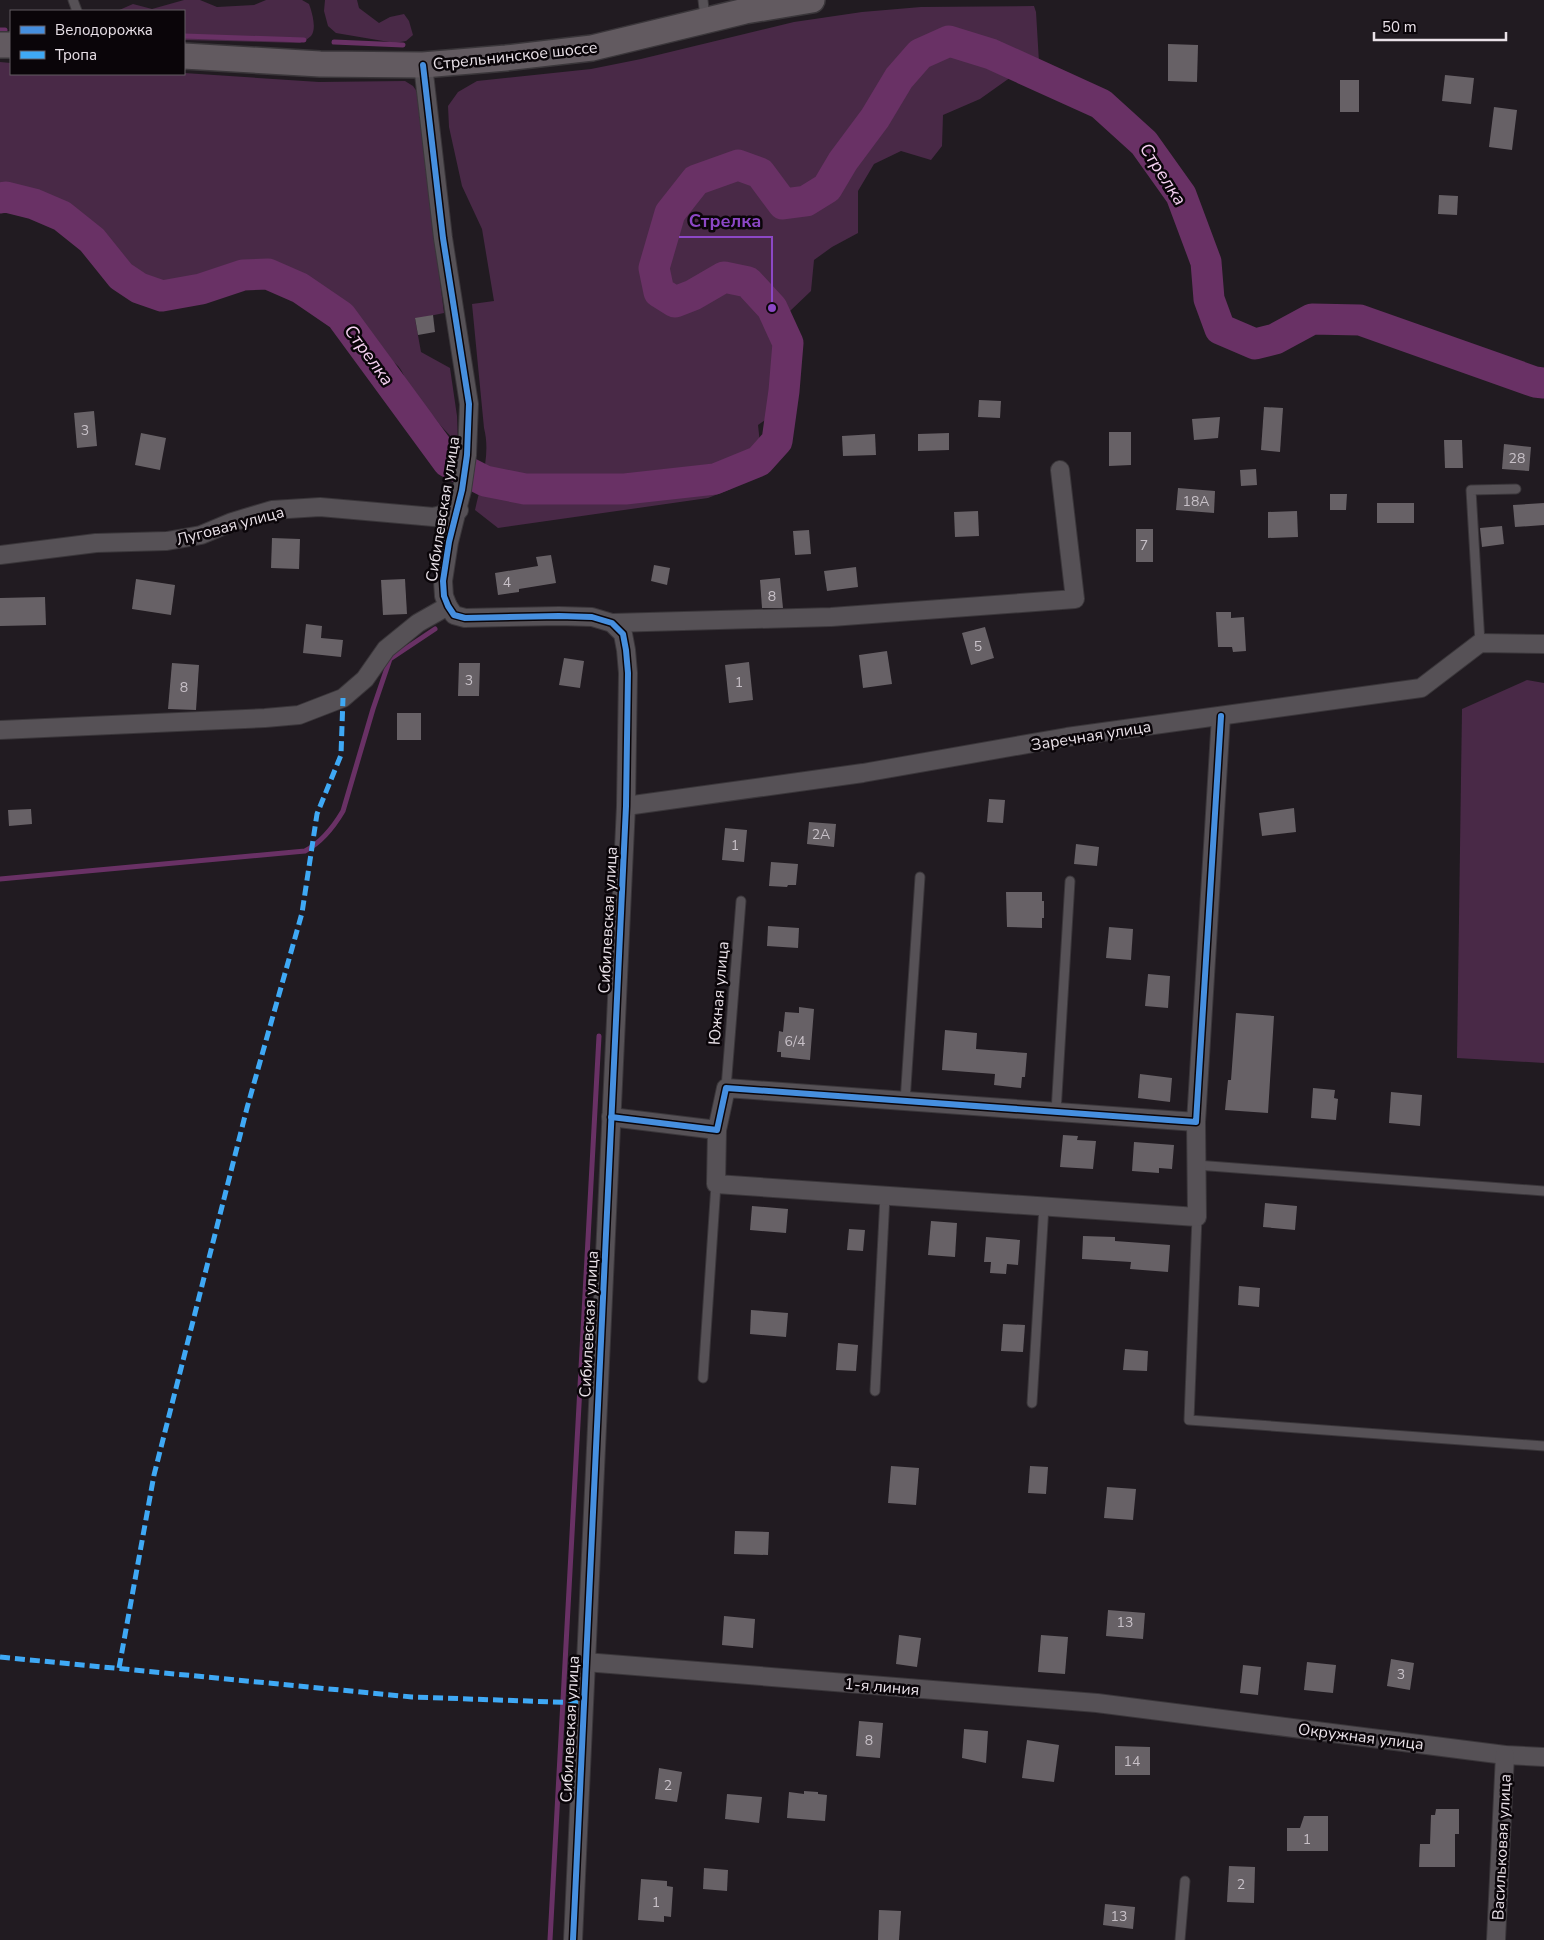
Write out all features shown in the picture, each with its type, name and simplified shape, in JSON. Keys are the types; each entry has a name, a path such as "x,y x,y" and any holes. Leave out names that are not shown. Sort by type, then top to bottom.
{"main road":[{"name":"Стрельнинское шоссе","path":"185,56 320,64 423,65 592,48 704,10 745,11 812,0"}],"street":[{"name":"Сибилевская улица","path":"423,65 443,238 469,404 467,455 459,510 444,566 444,596 448,606"},
{"path":"0,730 299,715 343,698 365,679 386,649 418,623 448,606 454,615 465,618 592,617 612,623 831,617 1076,599 1060,470"},
{"name":"Луговая улица","path":"0,555 96,543 167,541 201,535 232,522 272,510 320,507 434,517 459,510"},
{"name":"Сибилевская улица","path":"573,1940 626,806 628,673 626,650 622,634 612,623"},
{"path":"1480,643 1544,644"},
{"name":"Заречная улица","path":"626,806 863,773 1067,737 1421,688 1480,643"},
{"path":"1196,1122 726,1088 717,1130 716,1184 1196,1217 1196,1122 1221,716"},
{"path":"611,1117 717,1130"},
{"name":"1-я линия","path":"585,1662 1097,1703 1178,1713"},
{"name":"Окружная улица","path":"1178,1713 1505,1754 1544,1757"},
{"name":"Васильковая улица","path":"1496,1940 1505,1754"}],"lane":[{"path":"1480,643 1471,490 1516,488"},
{"path":"905,1102 920,877"},
{"path":"1056,1112 1070,881"},
{"name":"Южная улица","path":"726,1088 740,901"},
{"path":"1196,1165 1544,1192"},
{"path":"704,1378 716,1184"},
{"path":"875,1391 885,1196"},
{"path":"1032,1403 1044,1206"},
{"path":"1196,1217 1189,1420 1544,1446"},
{"path":"1180,1940 1185,1881"}],"shaded area":[{"path":"184,0 200,0 217,7 254,5 266,0 302,0 309,4 314,29 309,38 300,43 185,40 185,10 119,10 133,4 152,9"},
{"path":"325,0 357,0 359,8 379,23 390,17 404,14 409,21 413,35 406,41 395,43 336,33 328,26 324,11"},
{"path":"1034,6 1039,62 993,40 1008,52 1011,77 980,99 943,115 942,146 931,160 901,151 874,164 858,191 858,233 832,247 814,260 811,291 790,311 781,340 781,380 775,413 758,425 761,452 731,489 708,498 498,528 475,510 486,459 486,438 472,304 494,301 482,229 462,186 449,127 448,106 458,92 477,81 591,69 641,59 794,22 862,12 921,7"},
{"path":"0,62 10,63 10,75 185,75 185,73 319,82 405,81 413,86 420,96 422,136 444,313 415,319 421,352 450,368 457,416 458,443 416,401 398,366 372,347 351,315 333,298 308,282 281,269 257,264 231,268 180,286 167,287 154,284 135,276 122,267 114,260 92,231 72,216 37,199 0,188"},
{"path":"1527,680 1544,683 1544,1063 1457,1058 1462,709"}],"building":[{"path":"1168,44 1198,45 1197,82 1168,81"},
{"path":"1445,75 1474,78 1471,104 1442,101"},
{"path":"1340,80 1359,80 1359,112 1340,112"},
{"path":"1494,107 1517,110 1512,150 1489,147"},
{"path":"1439,195 1458,196 1457,215 1438,214"},
{"path":"433,315 435,332 418,335 415,318"},
{"path":"979,400 1001,401 1000,418 978,417"},
{"path":"1264,407 1283,408 1280,452 1261,450"},
{"path":"94,411 97,446 77,448 74,413"},
{"path":"1220,417 1218,438 1194,440 1192,419"},
{"path":"1109,432 1131,432 1131,465 1109,466"},
{"path":"141,433 166,438 160,470 135,465"},
{"path":"949,433 949,450 918,451 918,434"},
{"path":"875,434 876,455 843,456 842,436"},
{"path":"1444,440 1462,440 1463,468 1445,468"},
{"path":"1504,444 1531,447 1529,471 1502,469"},
{"path":"1256,469 1257,485 1241,486 1240,470"},
{"path":"1178,488 1215,491 1214,513 1176,510"},
{"path":"1330,494 1347,494 1346,510 1330,510"},
{"path":"1377,503 1414,503 1414,523 1377,523"},
{"path":"1544,503 1544,525 1515,527 1513,505"},
{"path":"978,511 979,536 955,537 954,512"},
{"path":"1297,511 1298,537 1268,538 1268,512"},
{"path":"1502,526 1504,544 1482,547 1480,528"},
{"path":"1136,529 1153,529 1153,562 1136,562"},
{"path":"809,530 811,554 795,555 793,531"},
{"path":"272,538 300,539 299,569 271,568"},
{"path":"551,555 556,583 519,589 519,592 498,595 495,573 538,566 536,557"},
{"path":"654,565 670,568 667,585 651,581"},
{"path":"856,567 858,587 827,591 824,571"},
{"path":"780,578 783,608 762,608 760,580"},
{"path":"136,579 175,585 171,615 132,609"},
{"path":"405,579 407,614 383,615 381,580"},
{"path":"45,597 46,625 0,626 0,598"},
{"path":"1216,612 1231,612 1231,618 1244,617 1246,651 1233,652 1232,647 1218,647"},
{"path":"306,624 322,626 321,638 343,640 341,657 303,653"},
{"path":"985,627 994,658 971,665 962,633"},
{"path":"887,651 892,684 863,688 859,655"},
{"path":"564,658 584,661 580,688 559,685"},
{"path":"749,662 753,700 729,703 725,665"},
{"path":"172,663 199,665 196,710 168,709"},
{"path":"459,663 480,663 479,696 458,696"},
{"path":"397,713 421,713 421,740 397,740"},
{"path":"989,799 1005,800 1003,823 987,822"},
{"path":"1294,808 1296,832 1262,836 1259,813"},
{"path":"31,809 32,824 9,826 8,810"},
{"path":"809,822 836,824 834,847 807,844"},
{"path":"725,828 747,830 744,862 722,860"},
{"path":"1076,844 1099,847 1097,866 1074,864"},
{"path":"771,862 798,864 796,885 788,885 787,887 769,886"},
{"path":"1006,892 1042,892 1044,918 1042,918 1042,928 1007,927"},
{"path":"768,926 799,928 798,948 767,946"},
{"path":"1109,927 1133,929 1131,960 1106,958"},
{"path":"1148,974 1170,976 1168,1008 1145,1006"},
{"path":"799,1007 814,1009 810,1060 781,1057 781,1052 777,1052 779,1031 783,1032 785,1012 799,1013"},
{"path":"1236,1013 1274,1016 1268,1113 1225,1110 1228,1080 1231,1080"},
{"path":"945,1030 977,1033 976,1049 1027,1053 1025,1077 1022,1077 1021,1088 994,1085 995,1074 942,1070"},
{"path":"1140,1074 1172,1078 1170,1102 1138,1098"},
{"path":"1313,1088 1335,1090 1334,1098 1338,1099 1336,1120 1311,1118"},
{"path":"1391,1092 1422,1095 1420,1126 1389,1123"},
{"path":"1063,1135 1078,1136 1077,1140 1096,1141 1093,1169 1060,1167"},
{"path":"1134,1142 1174,1145 1172,1169 1159,1168 1159,1173 1132,1171"},
{"path":"1265,1203 1297,1206 1295,1230 1263,1227"},
{"path":"752,1206 788,1209 786,1233 750,1230"},
{"path":"931,1221 957,1223 955,1257 928,1255"},
{"path":"849,1229 865,1230 863,1251 847,1250"},
{"path":"1083,1236 1115,1237 1115,1241 1170,1245 1168,1272 1130,1269 1131,1262 1082,1259"},
{"path":"986,1237 1020,1240 1018,1265 1007,1264 1006,1274 990,1273 991,1262 984,1262"},
{"path":"1239,1286 1260,1288 1259,1307 1238,1305"},
{"path":"751,1310 788,1313 786,1337 750,1334"},
{"path":"1003,1324 1025,1325 1023,1352 1001,1351"},
{"path":"838,1343 858,1345 856,1371 836,1370"},
{"path":"1125,1349 1148,1351 1147,1371 1123,1370"},
{"path":"891,1466 919,1468 916,1505 888,1503"},
{"path":"1030,1466 1048,1467 1046,1494 1028,1493"},
{"path":"1107,1487 1136,1489 1133,1520 1104,1518"},
{"path":"735,1531 769,1532 768,1555 734,1554"},
{"path":"1108,1610 1145,1613 1143,1639 1106,1636"},
{"path":"724,1616 755,1619 753,1648 722,1645"},
{"path":"899,1635 921,1638 917,1667 896,1664"},
{"path":"1041,1635 1068,1637 1065,1674 1038,1672"},
{"path":"1391,1659 1414,1663 1410,1690 1387,1686"},
{"path":"1307,1662 1336,1665 1333,1693 1304,1690"},
{"path":"1243,1665 1261,1667 1258,1695 1240,1693"},
{"path":"859,1721 883,1723 880,1758 856,1756"},
{"path":"964,1729 988,1731 986,1763 962,1758"},
{"path":"1027,1740 1059,1745 1054,1782 1022,1778"},
{"path":"1115,1746 1150,1747 1150,1775 1115,1775"},
{"path":"659,1768 682,1772 677,1802 655,1799"},
{"path":"804,1791 827,1795 825,1821 787,1818 789,1792 804,1794"},
{"path":"727,1794 762,1797 759,1823 725,1819"},
{"path":"1436,1809 1459,1809 1459,1834 1455,1834 1455,1867 1419,1867 1420,1844 1430,1844 1431,1815 1435,1815"},
{"path":"1304,1816 1328,1816 1328,1851 1287,1851 1287,1828 1300,1828"},
{"path":"1229,1866 1255,1867 1254,1903 1227,1902"},
{"path":"704,1868 728,1870 727,1891 703,1889"},
{"path":"641,1879 667,1881 667,1886 673,1887 671,1917 664,1916 664,1922 638,1920"},
{"path":"1105,1904 1135,1907 1133,1929 1103,1925"},
{"path":"879,1910 901,1911 899,1940 878,1940"}],"waterway":[{"path":"0,30 5,30"},
{"path":"185,36 304,40"},
{"name":"Стрелка","path":"0,198 6,197 34,204 62,216 92,240 121,276 139,288 162,296 201,289 243,275 268,274 300,288 341,316 448,462 485,481 525,489 625,489 715,479 759,461 777,441 788,343 772,308 748,282 724,277 693,295 675,302 659,292 654,268 670,213 696,180 738,165 760,173 783,204 806,201 827,188 843,161 875,118 899,78 920,54 949,41 991,54 1101,104 1144,143 1181,195 1206,262 1209,299 1220,329 1255,344 1275,339 1312,319 1360,320 1535,382 1544,383"},
{"path":"334,42 403,45"},
{"path":"0,879 305,851 327,834 343,811 390,659 435,629"},
{"path":"550,1940 599,1036"}],"marked path":[{"path":"119,1668 154,1475 247,1108 302,913 317,814 341,755 343,698"},
{"path":"0,1657 412,1697 584,1703"}],"cycle path":[{"path":"423,65 443,238 469,404 467,455 462,490 449,542 443,581 444,596 454,615 465,618 592,617 612,623 623,634 628,673 626,806 573,1940"},
{"path":"611,1117 717,1130 726,1088 1196,1122 1221,716"}],"place":[{"name":"Стрелка","path":"772,308"}]}
